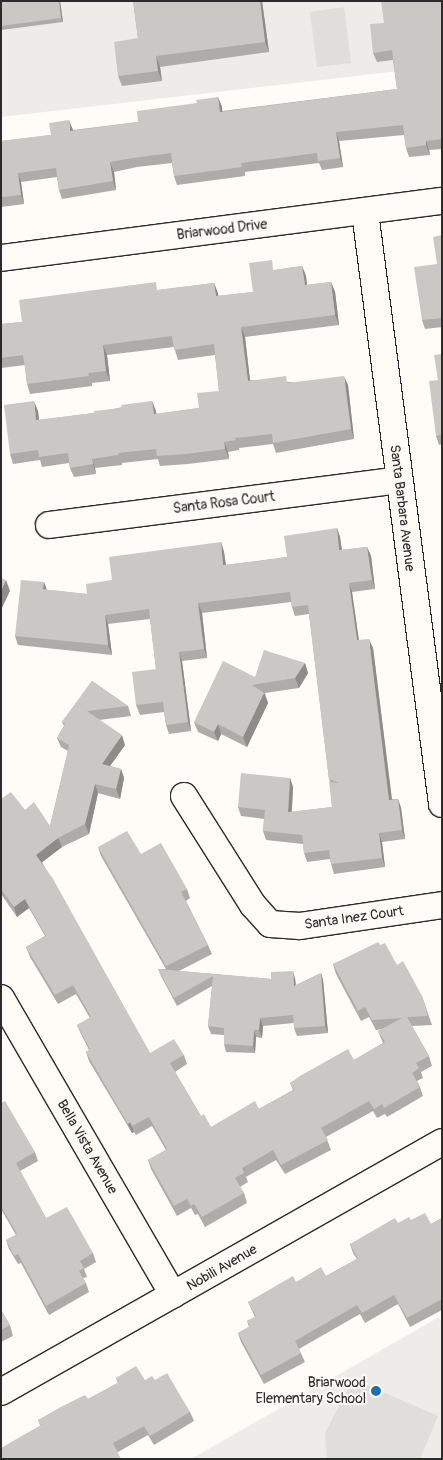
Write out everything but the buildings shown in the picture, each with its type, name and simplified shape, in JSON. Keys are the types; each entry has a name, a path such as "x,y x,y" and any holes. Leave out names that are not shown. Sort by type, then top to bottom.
{"street":[{"name":"Briarwood Drive","path":"1,258 365,212 442,200"},
{"name":"Santa Barbara Avenue","path":"365,212 398,480 442,804"},
{"name":"Santa Rosa Court","path":"49,525 398,480"},
{"name":"Santa Inez Court","path":"184,796 253,905 270,924 300,926 442,905"},
{"name":"Bella Vista Avenue","path":"1,998 173,1295"},
{"name":"Nobili Avenue","path":"1,1392 442,1142"}],"shaded area":[{"path":"1,1 442,1 442,66 1,117"},
{"path":"344,7 351,63 317,67 310,12"},
{"name":"Briarwood Elementary School","path":"439,1317 442,1323 442,1459 191,1459"},
{"path":"353,1379 438,1416 420,1459 327,1459 325,1433"}],"place":[{"name":"Briarwood Elementary School","path":"376,1391"}]}
